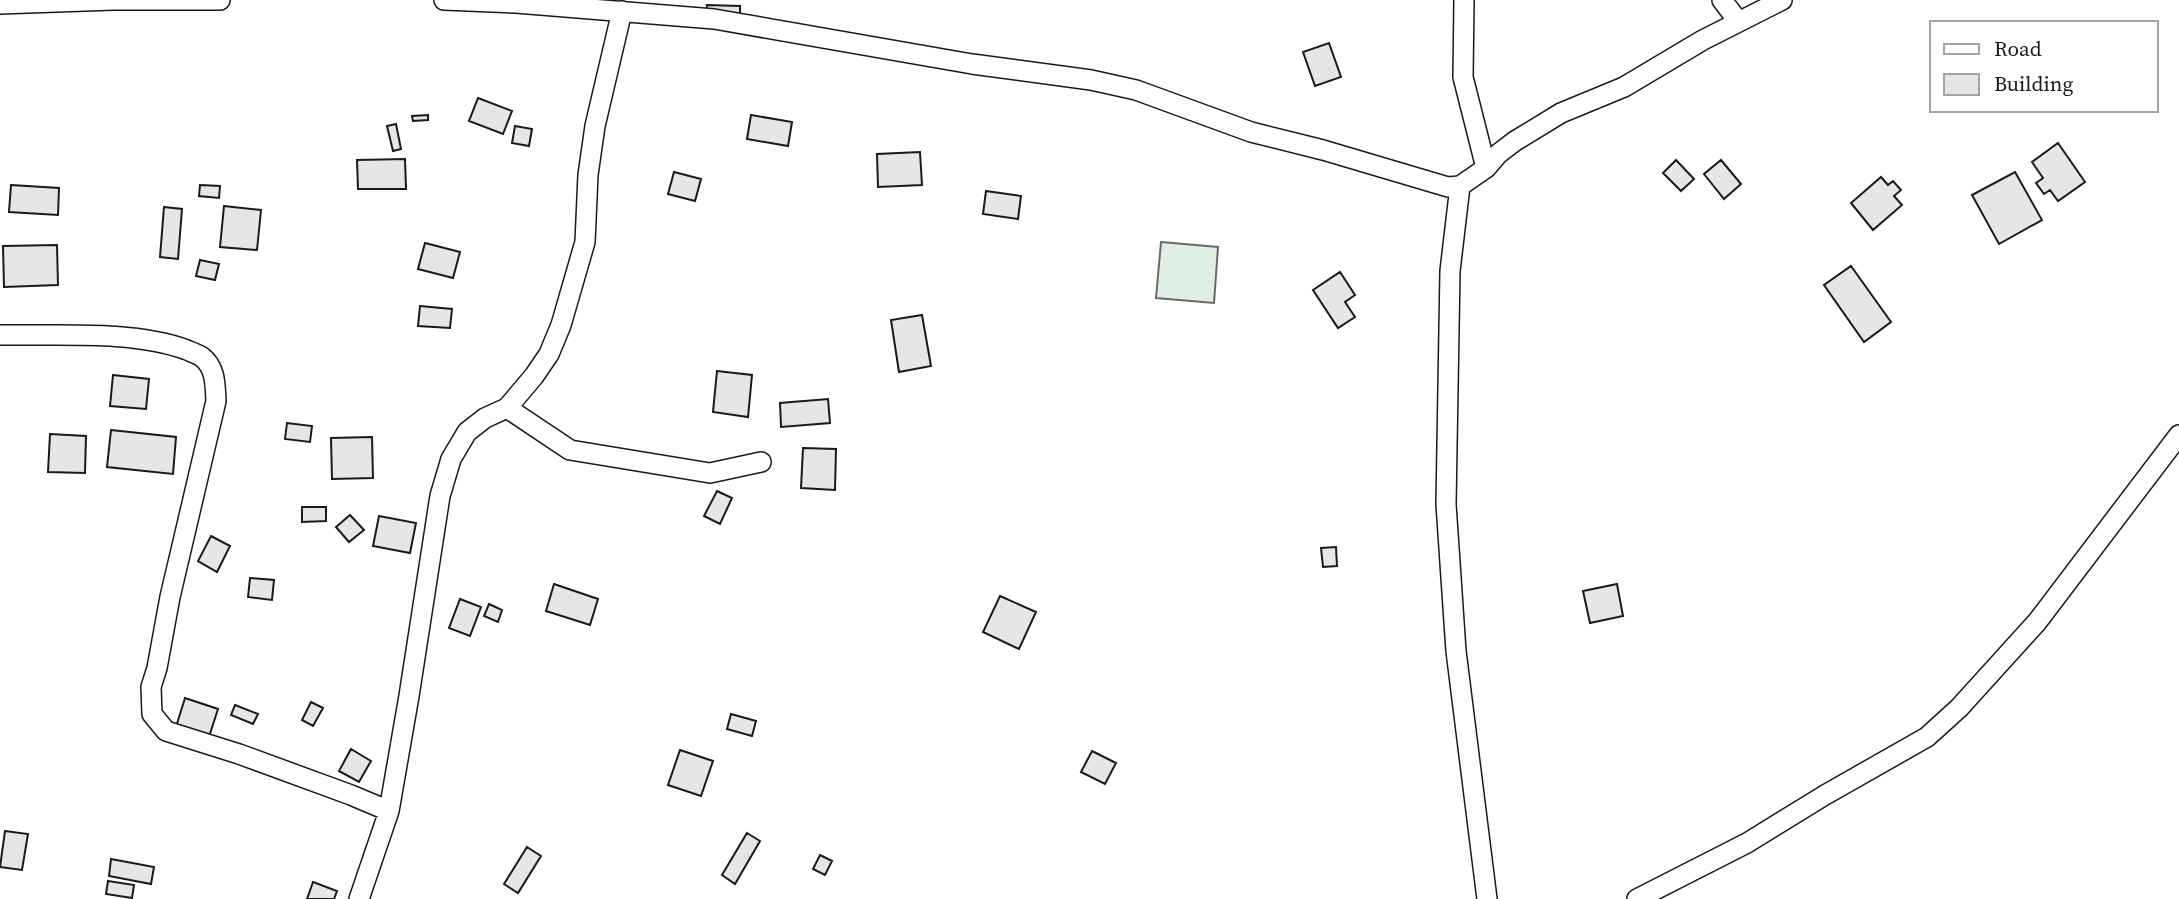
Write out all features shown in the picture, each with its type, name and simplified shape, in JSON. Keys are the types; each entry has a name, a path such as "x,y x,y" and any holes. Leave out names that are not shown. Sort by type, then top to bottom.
{"street":[{"path":"0,4 220,0"},
{"path":"444,0 713,19 972,64 1091,80 1136,90 1251,132 1448,187 1460,186 1486,168 1515,141 1561,113 1624,87 1738,21 1782,0"},
{"path":"1464,0 1463,77 1486,168"},
{"path":"1722,0 1738,21"},
{"path":"359,899 388,811 410,696 440,496 451,459 467,432 485,418 506,408 549,354 561,325 585,242 589,175 596,126 622,11"},
{"path":"1460,186 1450,271 1446,504 1456,651 1487,899"},
{"path":"0,335 142,340 179,347 201,356 215,376 216,401 173,583 157,668 150,687 152,714 166,731 351,795 388,811"},
{"path":"506,408 570,450 710,474 761,462"},
{"path":"1637,899 1747,844 1825,795 1927,737 1959,708 2037,622 2179,435"}],"green space":[{"path":"1161,242 1218,247 1214,303 1156,298"}],"building":[{"path":"707,5 740,6 740,14 706,13"},
{"path":"1329,43 1341,77 1315,86 1303,52"},
{"path":"478,98 512,111 503,134 469,121"},
{"path":"428,115 428,120 413,121 412,116"},
{"path":"751,115 792,122 788,146 747,139"},
{"path":"396,124 401,149 393,151 387,126"},
{"path":"515,126 532,129 529,146 512,143"},
{"path":"2058,143 2085,182 2058,201 2050,190 2044,194 2036,183 2043,178 2032,162"},
{"path":"920,152 922,185 878,187 877,154"},
{"path":"405,159 406,189 358,189 357,160"},
{"path":"1676,160 1694,179 1681,191 1663,173"},
{"path":"1721,160 1741,184 1724,199 1704,174"},
{"path":"674,172 701,179 695,201 668,194"},
{"path":"2015,172 2042,220 1999,244 1972,195"},
{"path":"1881,177 1888,185 1893,181 1901,190 1894,196 1902,205 1873,230 1851,203"},
{"path":"11,185 59,188 58,215 9,212"},
{"path":"200,185 220,186 219,198 199,196"},
{"path":"986,191 1021,196 1018,219 983,214"},
{"path":"224,206 261,210 257,250 220,247"},
{"path":"164,207 182,209 178,259 160,257"},
{"path":"425,243 460,252 453,278 418,269"},
{"path":"57,245 58,285 4,287 3,246"},
{"path":"200,260 219,264 215,280 196,276"},
{"path":"1851,266 1891,322 1864,342 1824,285"},
{"path":"1340,272 1355,295 1345,302 1355,317 1338,328 1313,290"},
{"path":"420,306 452,309 450,328 418,326"},
{"path":"922,315 931,366 899,372 891,320"},
{"path":"717,371 752,375 748,417 713,412"},
{"path":"113,375 149,379 146,409 110,406"},
{"path":"828,399 830,423 781,427 780,403"},
{"path":"287,423 312,426 310,442 285,439"},
{"path":"111,430 176,437 173,474 107,467"},
{"path":"50,434 86,436 85,473 48,472"},
{"path":"372,437 373,478 332,479 331,438"},
{"path":"803,448 836,449 835,490 801,488"},
{"path":"717,491 732,498 720,524 704,516"},
{"path":"302,507 326,507 326,521 302,522"},
{"path":"350,515 364,530 349,542 336,527"},
{"path":"379,516 416,523 410,553 373,546"},
{"path":"211,536 230,546 217,572 198,561"},
{"path":"1336,547 1337,566 1323,567 1321,548"},
{"path":"250,578 274,580 272,600 248,597"},
{"path":"554,584 598,599 590,625 546,611"},
{"path":"1617,584 1623,616 1590,623 1583,591"},
{"path":"1000,596 1036,612 1019,649 983,632"},
{"path":"460,599 481,607 470,636 449,628"},
{"path":"489,604 502,610 498,622 484,616"},
{"path":"185,698 218,709 208,740 175,730"},
{"path":"311,702 323,708 313,726 302,720"},
{"path":"235,705 258,714 253,724 231,715"},
{"path":"731,714 756,721 752,736 727,729"},
{"path":"351,749 371,761 359,782 339,771"},
{"path":"680,750 713,761 701,796 668,785"},
{"path":"1092,751 1116,763 1105,784 1081,772"},
{"path":"5,831 28,834 22,870 0,867"},
{"path":"747,833 760,841 735,884 722,875"},
{"path":"527,847 541,856 518,893 504,884"},
{"path":"820,855 832,861 825,875 813,869"},
{"path":"111,859 154,867 151,884 109,876"},
{"path":"108,881 134,885 132,898 106,894"},
{"path":"313,882 337,891 334,899 307,899"}]}
